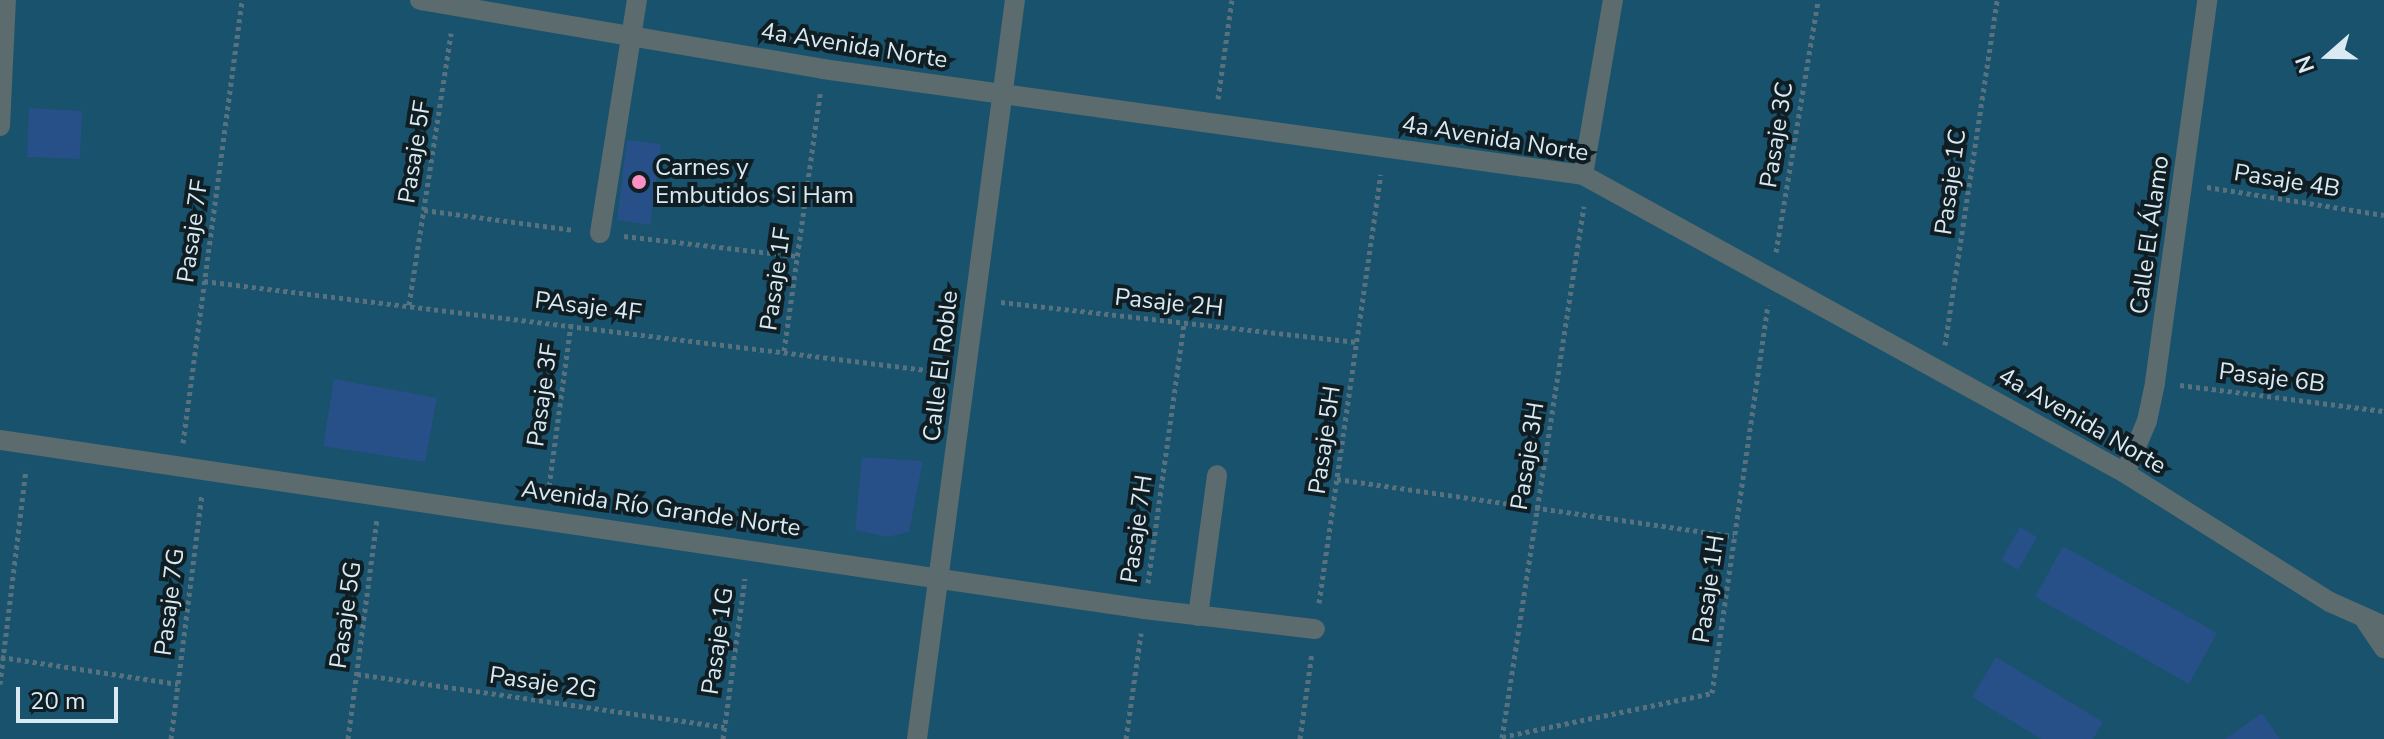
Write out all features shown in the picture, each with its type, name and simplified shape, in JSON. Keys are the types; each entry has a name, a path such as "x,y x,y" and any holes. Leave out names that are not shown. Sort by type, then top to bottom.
{"street":[{"path":"0,126 6,0"},
{"name":"4a Avenida Norte","path":"420,0 823,69 1585,176 2125,473 2375,623"},
{"path":"600,233 637,0"},
{"name":"Calle El Roble","path":"917,739 942,576 1015,0"},
{"path":"1585,176 1613,0"},
{"name":"Calle El Álamo","path":"2125,473 2147,421 2155,382 2185,184 2207,0"},
{"name":"Avenida Río Grande Norte","path":"0,440 942,576 1144,609 1315,629"},
{"path":"1198,616 1217,475"},
{"path":"2375,623 2384,648"}],"path":[{"name":"Pasaje 7F","path":"180,466 242,0"},
{"path":"1215,124 1232,0"},
{"name":"Pasaje 3C","path":"1772,277 1818,0"},
{"name":"Pasaje 1C","path":"1941,370 1997,0"},
{"name":"Pasaje 5F","path":"409,305 455,5"},
{"name":"Pasaje 1F","path":"784,351 823,69"},
{"name":"Pasaje 5H","path":"1300,739 1385,147"},
{"name":"Pasaje 3H","path":"1502,738 1585,176"},
{"name":"Pasaje 4B","path":"2185,184 2384,215"},
{"name":"Pasaje 1H","path":"1502,738 1712,693 1772,277"},
{"name":"PAsaje 4F","path":"204,281 966,375"},
{"name":"Pasaje 2H","path":"976,300 1357,342"},
{"name":"Pasaje 7H","path":"1126,739 1184,323"},
{"name":"Pasaje 3F","path":"544,519 571,324"},
{"name":"Pasaje 6B","path":"2155,382 2384,411"},
{"path":"0,684 29,445"},
{"name":"Pasaje 7G","path":"171,739 205,470"},
{"path":"1337,479 1734,536"},
{"name":"Pasaje 5G","path":"348,739 380,495"},
{"name":"Pasaje 1G","path":"723,739 749,548"},
{"path":"2,657 178,684"},
{"name":"Pasaje 2G","path":"357,674 724,727"}],"shaded area":[{"path":"0,0 2384,0 2384,739 0,739"}],"building":[{"path":"29,108 82,111 80,159 27,157"},
{"name":"Carnes y Embutidos Si Ham","path":"627,140 661,144 650,225 617,220"},
{"path":"334,379 437,398 425,462 323,446"},
{"path":"862,457 923,461 909,532 888,537 855,530"},
{"path":"2020,527 2037,537 2018,570 2001,560"},
{"path":"2063,546 2217,633 2189,684 2035,597"},
{"path":"1996,657 2103,722 2093,739 2041,739 1972,697"},
{"path":"2262,713 2280,739 2225,739"}],"place":[{"name":"Carnes y Embutidos Si Ham","path":"639,182"}]}
